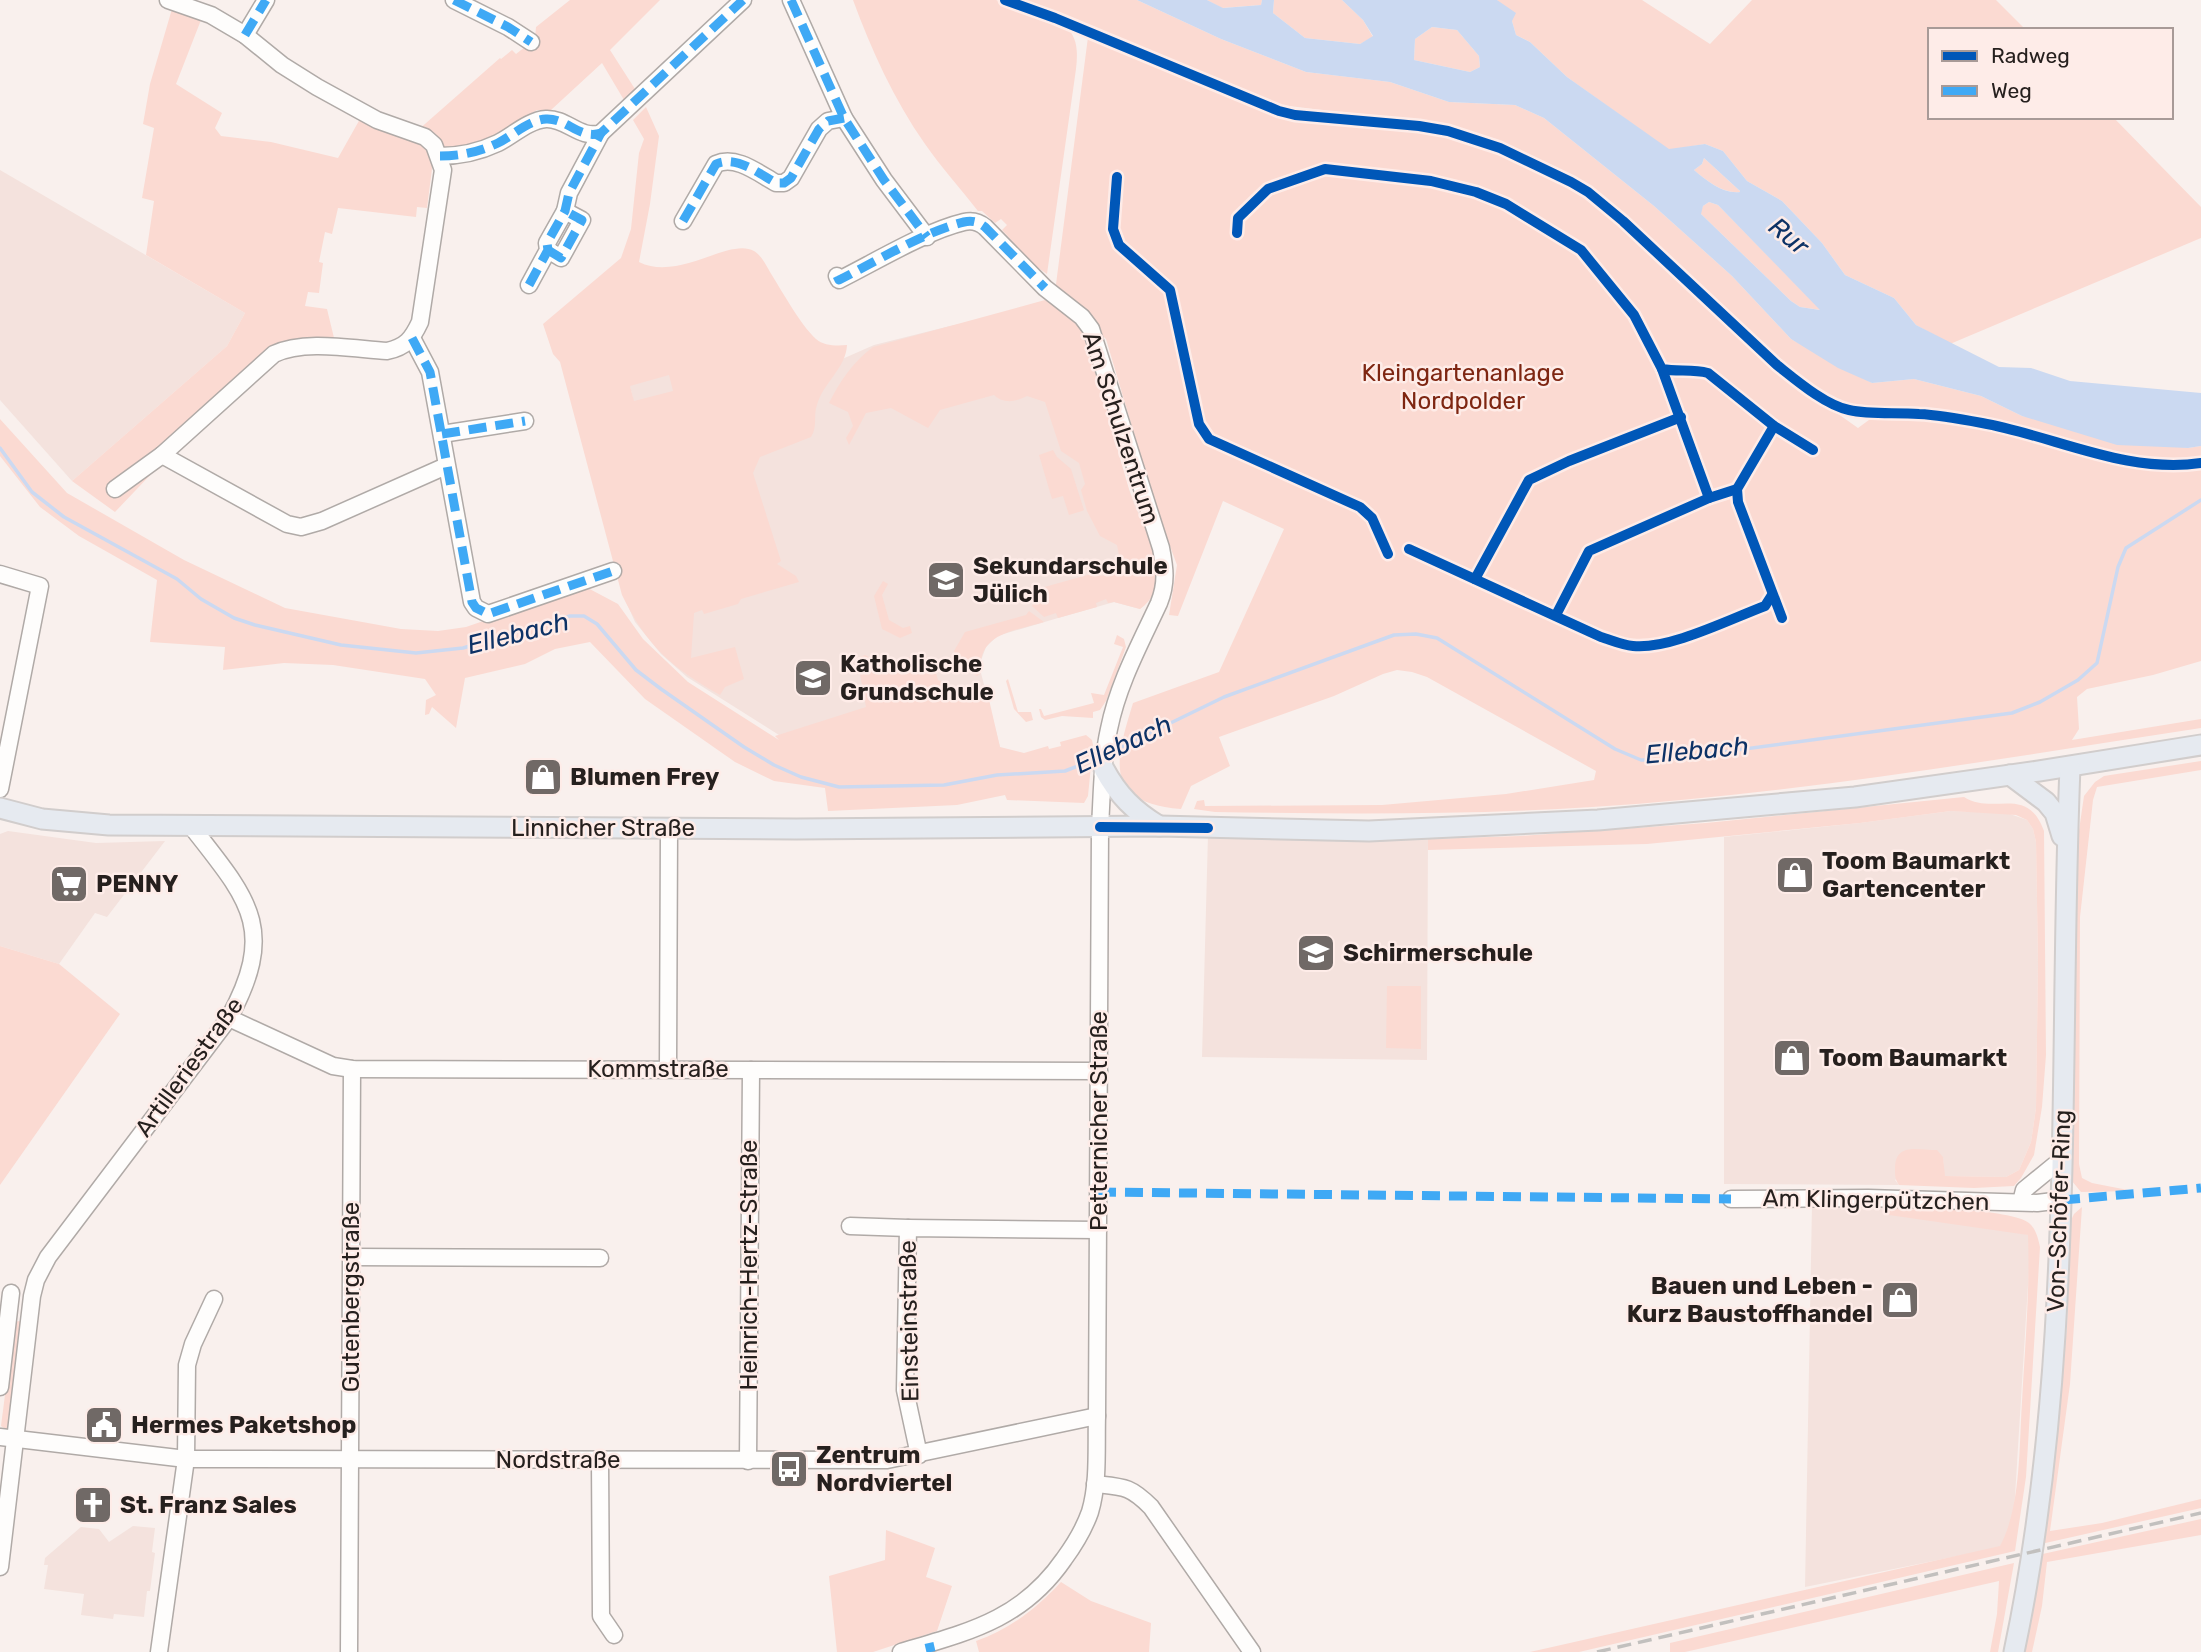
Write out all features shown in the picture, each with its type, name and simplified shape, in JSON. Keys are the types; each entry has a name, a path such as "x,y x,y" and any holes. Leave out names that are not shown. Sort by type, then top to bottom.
{"main road":[{"name":"Linnicher Straße","path":"0,808 42,819 109,825 669,829 1159,826 1369,831 1598,820 1855,797 2201,745"},
{"path":"1105,766 1121,797 1159,826"},
{"name":"Von-Schöfer-Ring","path":"2014,1652 2039,1505 2052,1361 2062,1200 2066,846 2070,766"},
{"path":"2010,775 2055,813 2066,846"}],"street":[{"path":"115,489 162,455 274,354 284,349 319,346 387,351 400,348 412,338 420,322 443,170 434,145 425,137 377,121 282,65 245,34 211,15 168,0"},
{"path":"245,34 266,0"},
{"path":"454,0 508,27 531,42"},
{"path":"529,285 548,250 547,243 565,211 569,193 601,133 743,0"},
{"path":"791,0 844,118 884,180 927,237"},
{"path":"683,221 716,164 725,160 735,161 776,183 784,183 791,178 819,129 828,121 844,118"},
{"path":"440,156 476,152 497,144 542,119 559,122 586,135 601,133"},
{"name":"Am Schulzentrum","path":"837,276 839,280 927,237 965,222 979,223 1045,288 1082,317 1091,329 1161,548 1166,572 1164,590 1123,682 1107,740 1100,827"},
{"path":"412,338 430,372 472,602 476,608 488,614 613,571"},
{"path":"442,434 525,421"},
{"path":"162,455 287,524 301,527 321,522 446,466"},
{"path":"0,574 40,586 0,789"},
{"name":"Artilleriestraße","path":"0,1567 8,1437 36,1280 48,1257 229,1018 244,990 253,960 254,929 246,900 191,826"},
{"name":"Petternicher Straße","path":"901,1652 930,1648 999,1619 1032,1597 1053,1575 1077,1541 1090,1512 1095,1484 1097,1416 1100,827"},
{"path":"668,1068 669,829"},
{"name":"Kommstraße","path":"229,1018 333,1066 352,1069 1099,1071"},
{"name":"Gutenbergstraße","path":"349,1652 352,1069"},
{"name":"Heinrich-Hertz-Straße","path":"748,1461 751,1070"},
{"name":"Am Klingerpützchen","path":"2021,1202 2024,1191 2062,1159"},
{"name":"Am Klingerpützchen","path":"1731,1199 1868,1198 2021,1202 2062,1200"},
{"name":"Einsteinstraße","path":"850,1226 1098,1230"},
{"name":"Einsteinstraße","path":"908,1228 905,1390 919,1455"},
{"path":"352,1257 600,1258"},
{"path":"0,1387 5,1292 32,1296"},
{"path":"159,1652 186,1459 187,1365 193,1344 214,1299"},
{"name":"Nordstraße","path":"8,1437 186,1459 887,1460 1097,1416"},
{"path":"600,1460 601,1616 614,1635"},
{"path":"1095,1484 1136,1492 1151,1507 1252,1652"}],"shaded area":[{"path":"0,170 245,313 227,346 72,481 0,400"},
{"path":"607,302 783,322 840,360 874,345 950,326 1050,306 1155,550 1152,598 1140,609 1114,602 997,636 986,647 980,663 1000,747 798,747 687,677 661,654 635,622 624,597 633,398"},
{"path":"1951,811 2007,813 2027,820 2033,829 2036,842 2036,1108 2031,1142 2019,1170 2006,1177 1944,1176 1943,1157 1895,1180 1899,1185 1724,1184 1724,837"},
{"path":"8,831 96,843 165,841 107,917 95,913 59,964 0,946 0,834"},
{"name":"Schirmerschule","path":"1208,834 1428,839 1427,1060 1202,1057"},
{"path":"1812,1204 1891,1206 2008,1228 2031,1236 2012,1545 1805,1587"},
{"path":"133,1526 155,1528 152,1552 155,1553 144,1617 114,1614 113,1619 81,1615 84,1594 44,1589 48,1565 44,1565 45,1558 81,1527 99,1529 109,1542"}],"green space":[{"path":"570,0 660,0 610,50 635,89 624,100 602,63 551,110 537,110 484,141 470,146 452,146 433,161 427,208 417,207 416,217 338,208 332,234 325,232 319,262 323,263 319,293 308,292 305,306 327,309 335,342 296,341 155,470 115,512 72,481 227,346 245,313 146,255 154,201 142,198 154,128 143,124 150,84 172,9 201,20 176,84 222,113 215,128 221,136 271,142 338,158 360,119 384,132 409,138 500,58 512,50 516,54 535,39 536,27"},
{"path":"853,0 996,0 1063,24 1072,34 1077,50 1076,69 1047,274 1034,265 1002,230 1007,225 1001,219 995,223 982,211 978,211 925,144 884,74"},
{"name":"Kleingartenanlage Nordpolder","path":"1017,0 1137,0 1221,39 1306,72 1390,82 1449,102 1515,105 1544,118 1654,206 1732,276 1791,339 1872,383 1914,379 1981,396 2022,416 2188,448 2201,446 2201,661 2153,675 2087,689 2077,697 2079,729 2072,740 2201,719 2201,728 1897,774 1668,801 1545,810 1451,813 1262,813 1194,809 1197,801 1204,800 1205,806 1382,805 1506,794 1594,780 1596,771 1427,677 1397,670 1334,696 1219,737 1230,766 1191,786 1181,809 1156,805 1138,798 1127,788 1121,776 1120,761 1133,703 1219,672 1284,529 1223,501 1178,616 1169,615 1177,565 1157,511 1106,339 1055,292 1088,37 1278,115 1294,119 1422,129 1465,138 1509,153 1570,184 1588,197 1671,272 1679,264 1589,190 1502,145 1475,135 1420,122 1281,105","holes":["1726,309 1776,362 1806,385 1842,403 1870,407 1873,417 1858,428 1800,387 1712,310"]},
{"path":"1207,0 1262,0 1261,5 1222,8"},
{"path":"1274,0 1342,0 1363,20 1373,37 1360,44 1305,38 1273,13"},
{"path":"1497,0 1642,0 1710,44 1752,0 1996,0 2024,28 1928,28 1928,119 2115,119 2201,207 2201,238 1950,344 1916,325 1894,298 1845,275 1822,243 1782,201 1747,181 1723,151 1705,144 1669,150 1567,77 1530,42 1516,35 1512,21"},
{"path":"1432,27 1457,30 1479,56 1480,67 1470,72 1414,60 1415,39"},
{"path":"646,107 659,136 639,262 654,267 670,267 731,250 744,248 754,251 763,260 810,333 827,344 847,345 843,361 820,397 811,437 760,457 753,473 781,561 777,564 796,576 799,582 741,599 738,604 704,614 702,610 694,613 691,658 735,647 744,679 725,687 720,695 688,675 662,654 641,628 622,595 560,362 553,354 543,324 621,258 631,229 639,153 644,139 633,120","holes":["669,375 673,391 634,401 630,386"]},
{"path":"1704,158 1741,192 1722,189 1694,170 1702,164"},
{"path":"1709,202 1718,205 1821,310 1800,307 1791,301 1700,213 1703,206"},
{"path":"1045,300 1071,318 1089,345 1131,496 1157,557 1158,578 1152,595 1140,609 1108,603 1106,599 1096,603 1097,607 1058,618 1056,613 1044,617 1032,606 1041,588 1098,572 1101,576 1122,570 1117,545 1100,536 1087,511 1081,490 1085,484 1079,463 1061,451 1045,402 1027,396 1005,401 994,395 940,410 928,428 891,408 866,413 849,445 846,438 853,426 848,412 829,403 848,372 873,347"},
{"path":"0,419 67,493 184,560 285,608 401,629 438,631 466,627 584,586 618,604 643,639 688,682 779,740 775,736 866,707 857,658 865,655 883,665 922,654 933,662 938,680 946,684 949,694 974,688 987,691 1000,747 1024,753 1048,746 1049,749 1061,746 1060,742 1086,735 1092,740 1088,796 1084,803 1007,800 1005,795 957,805 828,811 825,788 774,781 735,762 645,699 590,642 555,649 525,664 465,678 456,728 432,707 429,714 425,715 426,700 436,695 425,679 333,665 284,663 223,670 225,647 150,642 157,580 79,536 40,507 0,456"},
{"path":"1053,450 1071,469 1084,510 1082,511 1069,515 1063,496 1052,499 1039,455"},
{"path":"883,581 888,584 882,595 889,620 903,628 910,626 912,633 900,638 882,629 874,596"},
{"path":"1029,611 1044,622 1010,632 991,642 981,660 981,673 977,676 959,666 954,651 965,632 1026,615"},
{"path":"1117,635 1124,639 1126,647 1106,701 1100,710 1093,712 1093,718 1062,716 1045,720 1041,717 1039,709 1044,716 1094,703 1091,693 1104,695 1123,647 1114,644"},
{"path":"1008,679 1018,712 1031,712 1033,720 1026,722 1014,709 1006,681"},
{"path":"2201,761 2201,770 2097,787 2093,800 2080,917 2079,1164 2082,1178 2092,1183 2133,1191 2081,1192 2072,1181 2071,1164 2076,851 2084,796 2095,782 2104,776"},
{"path":"1964,797 1975,802 2019,805 2029,809 2037,817 2044,831 2046,1055 2042,1107 2034,1155 2014,1186 1974,1188 1899,1185 1895,1169 1896,1160 1903,1151 1937,1150 1943,1157 1945,1176 2006,1177 2019,1170 2031,1142 2036,1108 2038,963 2036,842 2033,829 2027,820 2016,815 1951,811 1860,823 1647,844 1428,850 1428,839 1520,836 1706,823"},
{"path":"0,946 59,964 120,1014 0,1185"},
{"path":"1387,986 1421,986 1421,1049 1386,1048"},
{"path":"1879,1204 2003,1214 2029,1223 2036,1234 2040,1247 2026,1477 2015,1551 1579,1652 1530,1652 2000,1546 2012,1513 2018,1476 2028,1298 2028,1235 1889,1215"},
{"path":"2082,1207 2070,1384 2050,1531 2102,1523 2201,1499 2201,1508 2041,1544 2067,1328 2070,1222"},
{"path":"22,1322 11,1428 7,1430 1,1426 14,1324"},
{"path":"2201,1519 2201,1535 2047,1562 2042,1606 2032,1652 2022,1652 2038,1555"},
{"path":"886,1530 935,1548 926,1577 952,1586 937,1631 873,1652 837,1652 829,1576 885,1560"},
{"path":"2014,1563 1998,1652 1990,1652 1997,1614 1999,1581 1685,1652 1670,1652 1670,1643"},
{"path":"1061,1582 1091,1601 1151,1623 1149,1652 979,1652 976,1641 1000,1631 1022,1617"}],"water":[{"name":"Rur","path":"1137,0 1207,0 1223,8 1261,5 1262,0 1274,0 1273,13 1305,38 1360,44 1373,36 1363,20 1342,0 1497,0 1516,13 1512,21 1516,35 1530,42 1567,77 1669,149 1705,144 1723,151 1747,181 1782,201 1822,243 1845,275 1894,298 1916,325 1999,367 2031,368 2070,381 2201,393 2201,446 2188,448 2117,445 2022,416 1981,396 1914,379 1872,383 1838,368 1791,339 1732,276 1654,206 1544,118 1515,105 1449,102 1390,82 1306,72 1221,39","holes":["1432,27 1457,30 1479,56 1480,67 1470,72 1414,60 1415,39","1704,158 1740,192 1721,189 1704,178 1694,170 1702,164","1709,202 1718,205 1820,310 1800,307 1791,301 1701,214 1703,206"]}],"waterway":[{"name":"Ellebach","path":"0,448 32,492 64,517 177,579 201,599 234,618 255,625 341,645 416,653 463,648 570,616 584,616 597,624 636,670 744,747 801,777 839,787 944,785 997,775 1065,771 1101,757"},
{"name":"Ellebach","path":"1111,752 1224,697 1394,635 1416,634 1437,638 1615,749 1641,760 1663,760 2012,713 2040,702 2078,680 2097,663 2118,567 2126,548 2201,500"}],"railway":[{"path":"1597,1652 2201,1513"}],"marked path":[{"path":"245,35 266,0"},
{"path":"454,0 508,27 531,42"},
{"path":"440,156 484,149 527,125 546,119 561,122 586,134 601,133 743,0"},
{"path":"791,0 844,118 884,180 927,237"},
{"path":"683,221 716,164 739,163 776,183 784,183 791,178 819,129 828,121 844,118"},
{"path":"529,285 548,250 547,243 565,211 569,193 601,133"},
{"path":"548,250 561,258 582,220 565,211"},
{"path":"837,276 839,280 934,232 973,221 985,227 1045,288"},
{"path":"412,338 430,372 472,602 476,608 488,614 613,571"},
{"path":"442,434 525,421"},
{"path":"2062,1200 2201,1188"},
{"path":"1098,1192 1731,1199"},
{"path":"929,1643 931,1652"}],"cycle path":[{"path":"1005,0 1279,111 1448,131 1500,148 1571,182 1588,192 1623,221 1777,365 1811,391 1840,407 1866,412 1966,420 2118,459 2173,465 2201,463"},
{"path":"1237,233 1238,218 1268,189 1325,169 1431,181 1476,192 1506,204 1581,250 1634,315 1662,369 1708,373 1774,426 1813,450"},
{"path":"1117,177 1113,229 1119,245 1170,290 1199,424 1209,439 1360,507 1372,518 1388,554"},
{"path":"1662,369 1709,498 1737,489"},
{"path":"1475,579 1529,480 1569,461 1681,417"},
{"path":"1774,426 1737,489 1738,502 1782,618"},
{"path":"1556,615 1589,551 1709,498"},
{"path":"1409,549 1601,637 1633,646 1648,646 1681,639 1765,606 1772,595"},
{"path":"1100,827 1208,828"}],"place":[{"name":"Sekundarschule Jülich","path":"946,580"},
{"name":"Katholische Grundschule","path":"813,678"},
{"name":"Blumen Frey","path":"543,777"},
{"name":"Toom Baumarkt Gartencenter","path":"1795,875"},
{"name":"PENNY","path":"69,884"},
{"name":"Schirmerschule","path":"1316,953"},
{"name":"Toom Baumarkt","path":"1792,1058"},
{"name":"Bauen und Leben - Kurz Baustoffhandel","path":"1900,1300"},
{"name":"Hermes Paketshop","path":"104,1425"},
{"name":"Zentrum Nordviertel","path":"789,1469"},
{"name":"St. Franz Sales","path":"93,1505"}]}
